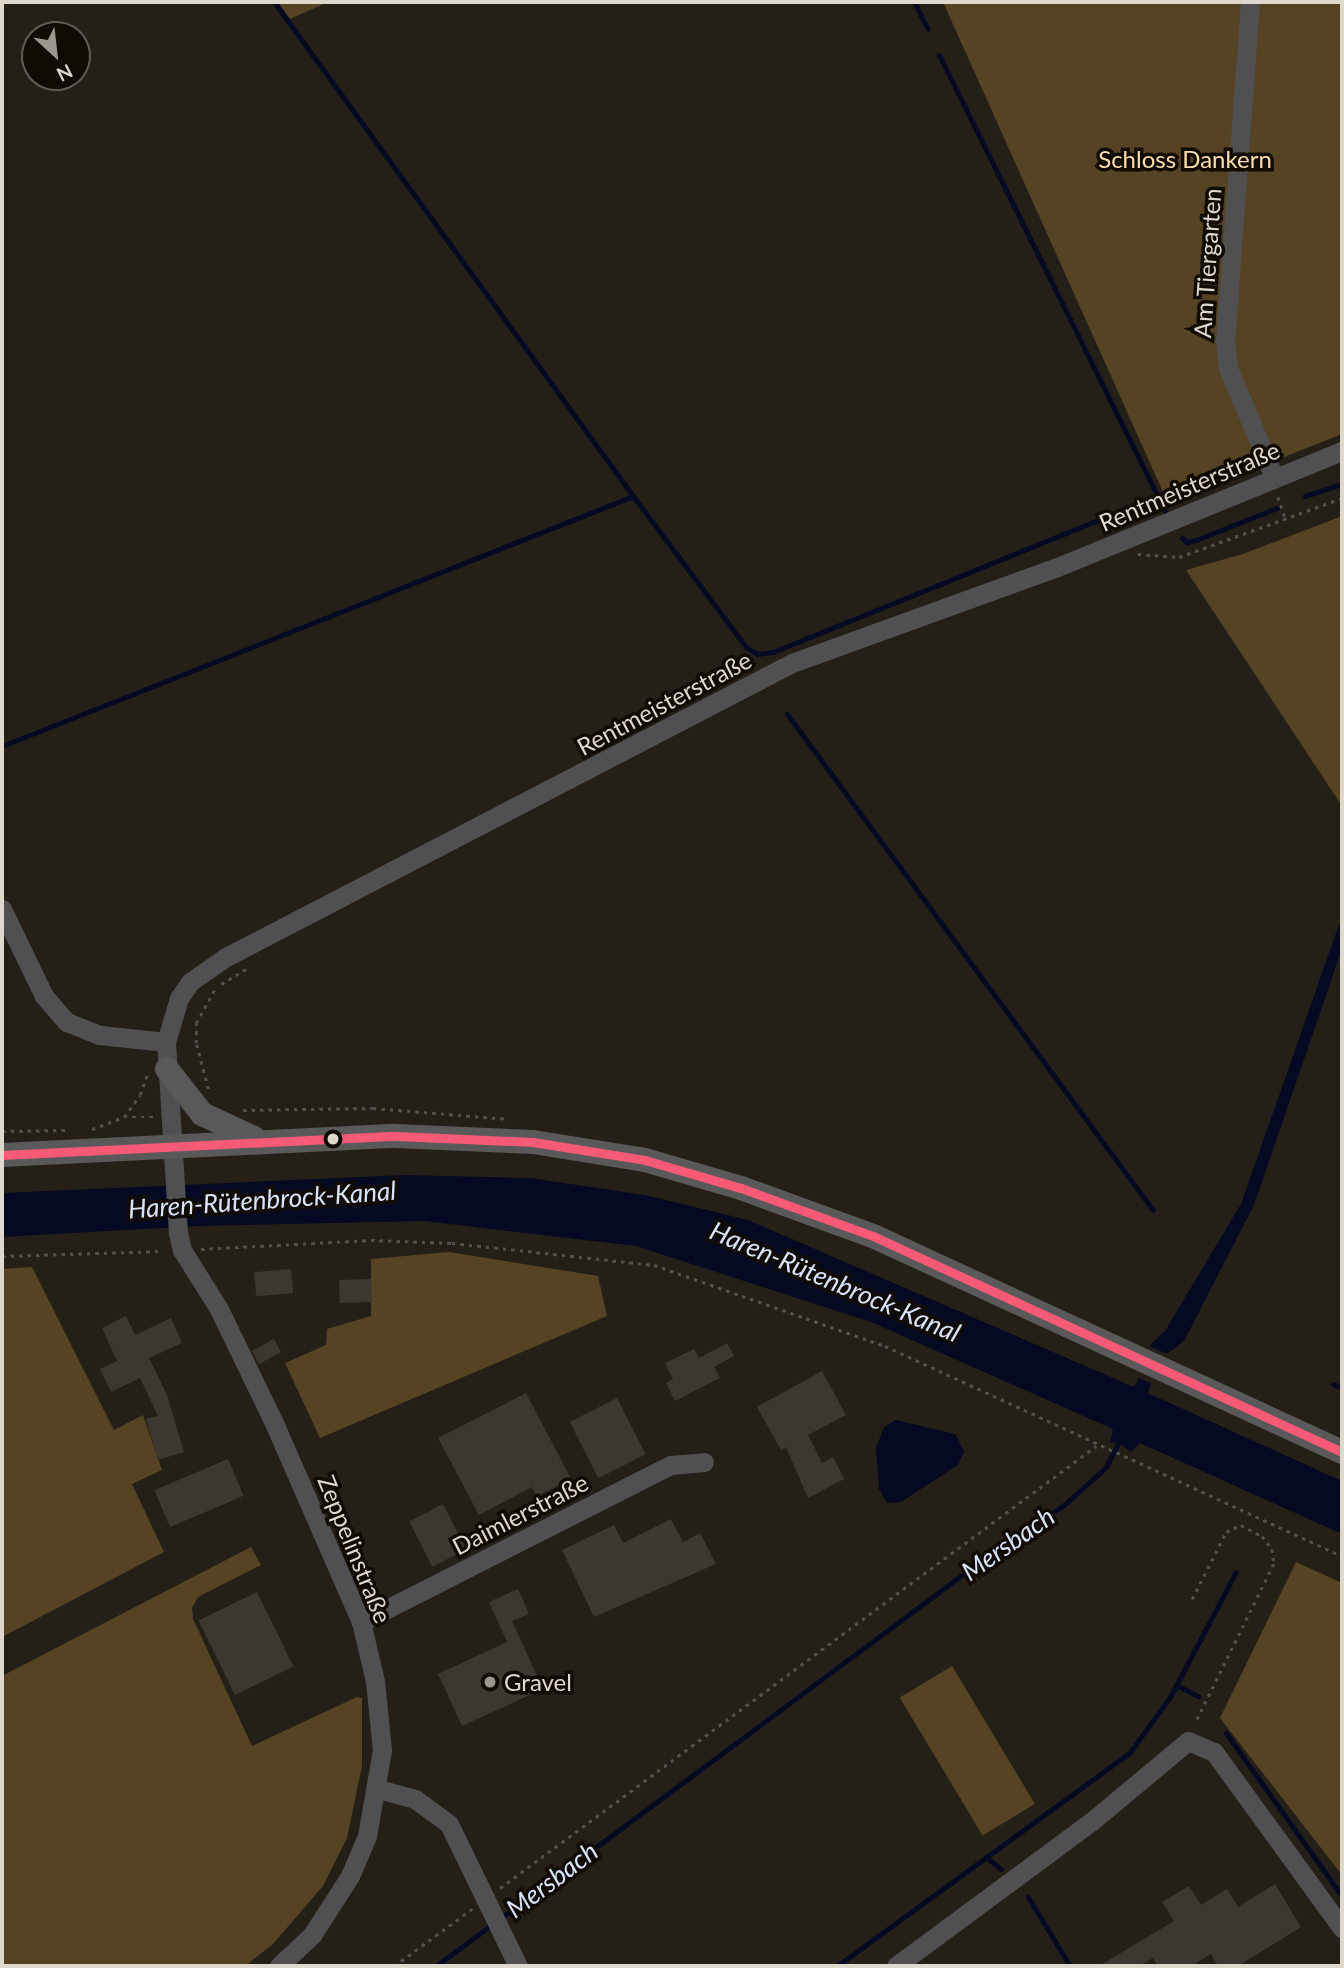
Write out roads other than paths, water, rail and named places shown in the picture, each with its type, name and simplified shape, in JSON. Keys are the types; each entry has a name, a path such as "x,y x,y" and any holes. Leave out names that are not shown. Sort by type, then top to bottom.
{"main road":[{"path":"167,1069 202,1114 234,1132 268,1142"},
{"path":"2,1155 268,1142 455,1138 533,1142 645,1160 741,1188 873,1236 1135,1360 1342,1452"}],"street":[{"name":"Am Tiergarten","path":"1250,2 1225,340 1228,368 1274,477"},
{"name":"Rentmeisterstraße","path":"170,1148 166,1042 175,1008 190,982 226,957 533,802 660,730 792,663 1055,568 1342,451"},
{"path":"2,909 44,996 67,1022 100,1035 166,1042"},
{"name":"Zeppelinstraße","path":"170,1148 180,1242 219,1309 276,1427 361,1622 375,1681 382,1749 378,1789 367,1836 350,1876 312,1935 279,1966"},
{"name":"Daimlerstraße","path":"361,1622 671,1465 704,1462"},
{"path":"896,1966 1092,1822 1181,1744 1200,1743 1213,1752 1342,1927"},
{"path":"378,1789 415,1798 449,1824 518,1966"}],"water":[{"path":"1342,916 1342,949 1254,1205 1184,1341 1167,1354 1149,1346 1165,1331 1241,1204"},
{"name":"Haren-Rütenbrock-Kanal","path":"404,1175 530,1178 645,1195 748,1220 1134,1387 1139,1378 1151,1383 1148,1393 1342,1481 1342,1534 1140,1443 1131,1452 1118,1442 1110,1443 1113,1429 871,1322 636,1246 424,1221 197,1226 2,1237 2,1193"},
{"path":"896,1420 955,1434 964,1451 958,1465 901,1502 887,1503 879,1489 876,1448 884,1427"}],"waterway":[{"path":"274,2 633,496 746,647 757,654 773,652 1137,504 1160,500"},
{"path":"914,2 928,29"},
{"path":"939,55 1165,511"},
{"path":"1305,496 1342,484"},
{"path":"2,746 633,496"},
{"path":"1182,538 1186,542 1196,540 1277,508"},
{"path":"787,714 1153,1210"},
{"path":"1333,1384 1342,1388"},
{"name":"Mersbach","path":"436,1966 982,1560 1064,1505 1106,1467 1121,1437"},
{"path":"837,1966 1130,1752 1170,1697 1236,1572"},
{"path":"1176,1685 1198,1696"},
{"path":"1226,1733 1341,1895"},
{"path":"986,1857 1001,1869"},
{"path":"1028,1897 1070,1966"}],"place":[{"name":"Gravel","path":"490,1682"}],"park label":[{"name":"Schloss Dankern","path":"1185,159"}]}
